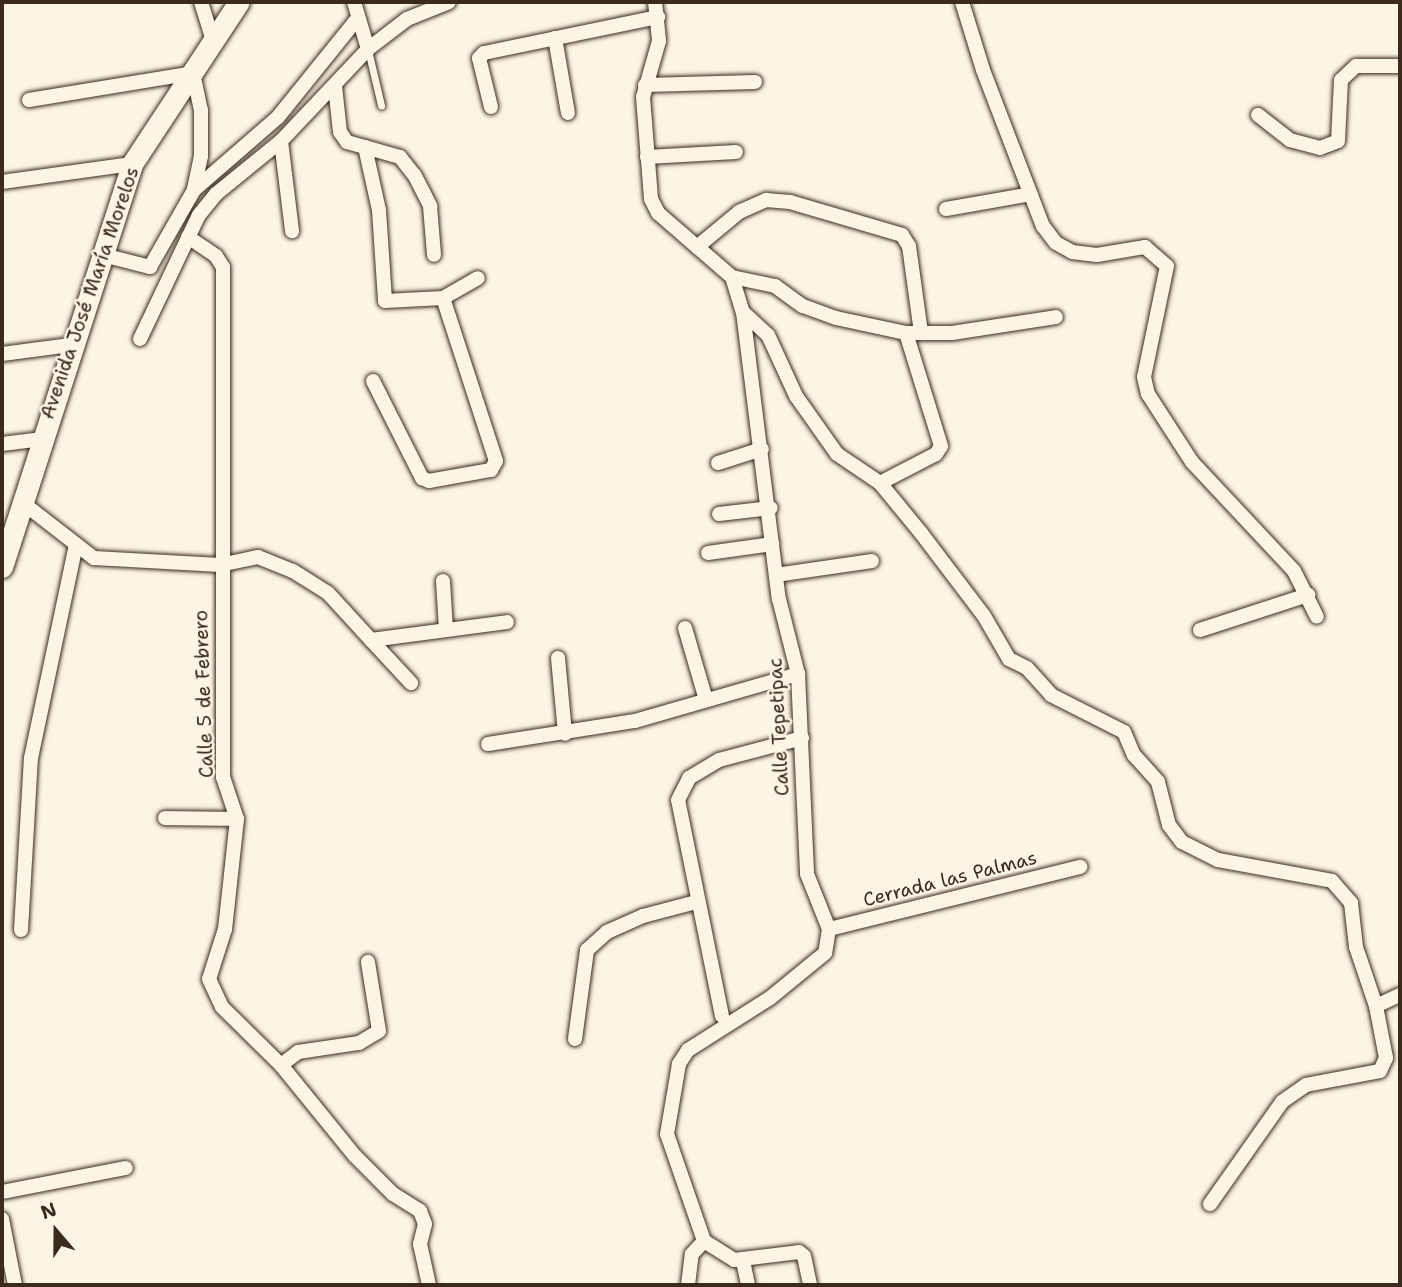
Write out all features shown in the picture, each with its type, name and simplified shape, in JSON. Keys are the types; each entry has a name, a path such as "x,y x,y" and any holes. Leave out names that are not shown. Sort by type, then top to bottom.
{"main road":[{"name":"Avenida José María Morelos","path":"2,567 70,345 132,164 214,45 239,2"}],"street":[{"path":"201,2 214,45"},
{"path":"354,2 368,49"},
{"path":"140,339 188,237 216,194 281,141 368,49 407,19 449,2"},
{"path":"962,2 983,70 1043,226 1056,243 1072,252 1097,255 1145,247 1167,266 1144,377 1148,394 1192,462 1278,553 1308,595 1317,617"},
{"path":"491,107 479,58 506,47 555,38 657,9 659,40 645,85 647,158 655,206 732,277 775,286 803,306 836,318 914,332 952,333 1056,317"},
{"path":"103,255 150,267 164,238 194,190 278,117 358,18"},
{"path":"555,38 568,113"},
{"path":"1258,116 1290,140 1320,148 1338,141 1341,80 1356,66 1400,66"},
{"path":"29,100 193,73 201,110 201,156 194,190"},
{"path":"645,85 755,82"},
{"path":"335,86 340,132 347,142 400,157 415,176 430,206 434,255"},
{"path":"281,141 292,231"},
{"path":"365,147 379,210 385,300 443,298 478,278"},
{"path":"647,158 736,152"},
{"path":"2,182 132,164"},
{"path":"946,209 1031,194"},
{"path":"697,247 739,212 766,200 790,202 902,235 909,246 914,332 941,446 936,454 880,483"},
{"name":"Calle 5 de Febrero","path":"188,237 216,256 223,267 220,565 223,777 237,819 225,929 209,979 222,1007 281,1065 355,1156 393,1194 420,1211 425,1224 420,1244 429,1285"},
{"name":"Calle Tepetipac","path":"732,277 743,312 771,508 776,575 798,674 807,874 829,929"},
{"path":"373,381 422,478 429,481 491,470 496,461 443,298"},
{"path":"743,312 768,335 796,396 836,454 880,483 984,615 1009,659 1027,668 1051,695 1124,732 1134,754 1158,782 1169,825 1182,842 1218,860 1332,881 1350,903 1356,947 1376,1006 1386,1058 1380,1071 1306,1085 1282,1102 1210,1204"},
{"path":"2,354 70,345"},
{"path":"2,444 41,439"},
{"path":"718,463 762,449"},
{"path":"23,503 94,558 220,565 258,557 293,571 328,593 411,683"},
{"path":"719,514 771,508"},
{"path":"708,553 772,544"},
{"path":"21,930 31,758 76,545"},
{"path":"776,575 872,561"},
{"path":"443,581 446,630"},
{"path":"1199,630 1308,595"},
{"path":"371,640 507,622"},
{"path":"685,628 706,700"},
{"path":"558,658 565,734"},
{"path":"488,744 635,721 798,674"},
{"path":"722,1016 696,902 678,800 689,778 719,760 802,738"},
{"path":"165,818 237,819"},
{"name":"Cerrada las Palmas","path":"829,929 1080,867"},
{"path":"575,1038 587,950 607,932 643,916 696,902"},
{"path":"810,1285 804,1256 799,1252 743,1261 723,1257 704,1241 667,1134 679,1064 688,1050 770,999 825,953 829,929"},
{"path":"281,1065 298,1052 359,1043 379,1031 368,962"},
{"path":"1376,1006 1400,995"},
{"path":"2,1192 126,1168"},
{"path":"2,1222 15,1285"},
{"path":"688,1285 692,1254 704,1241"},
{"path":"743,1261 748,1285"}],"lane":[{"path":"368,49 381,105"}]}
